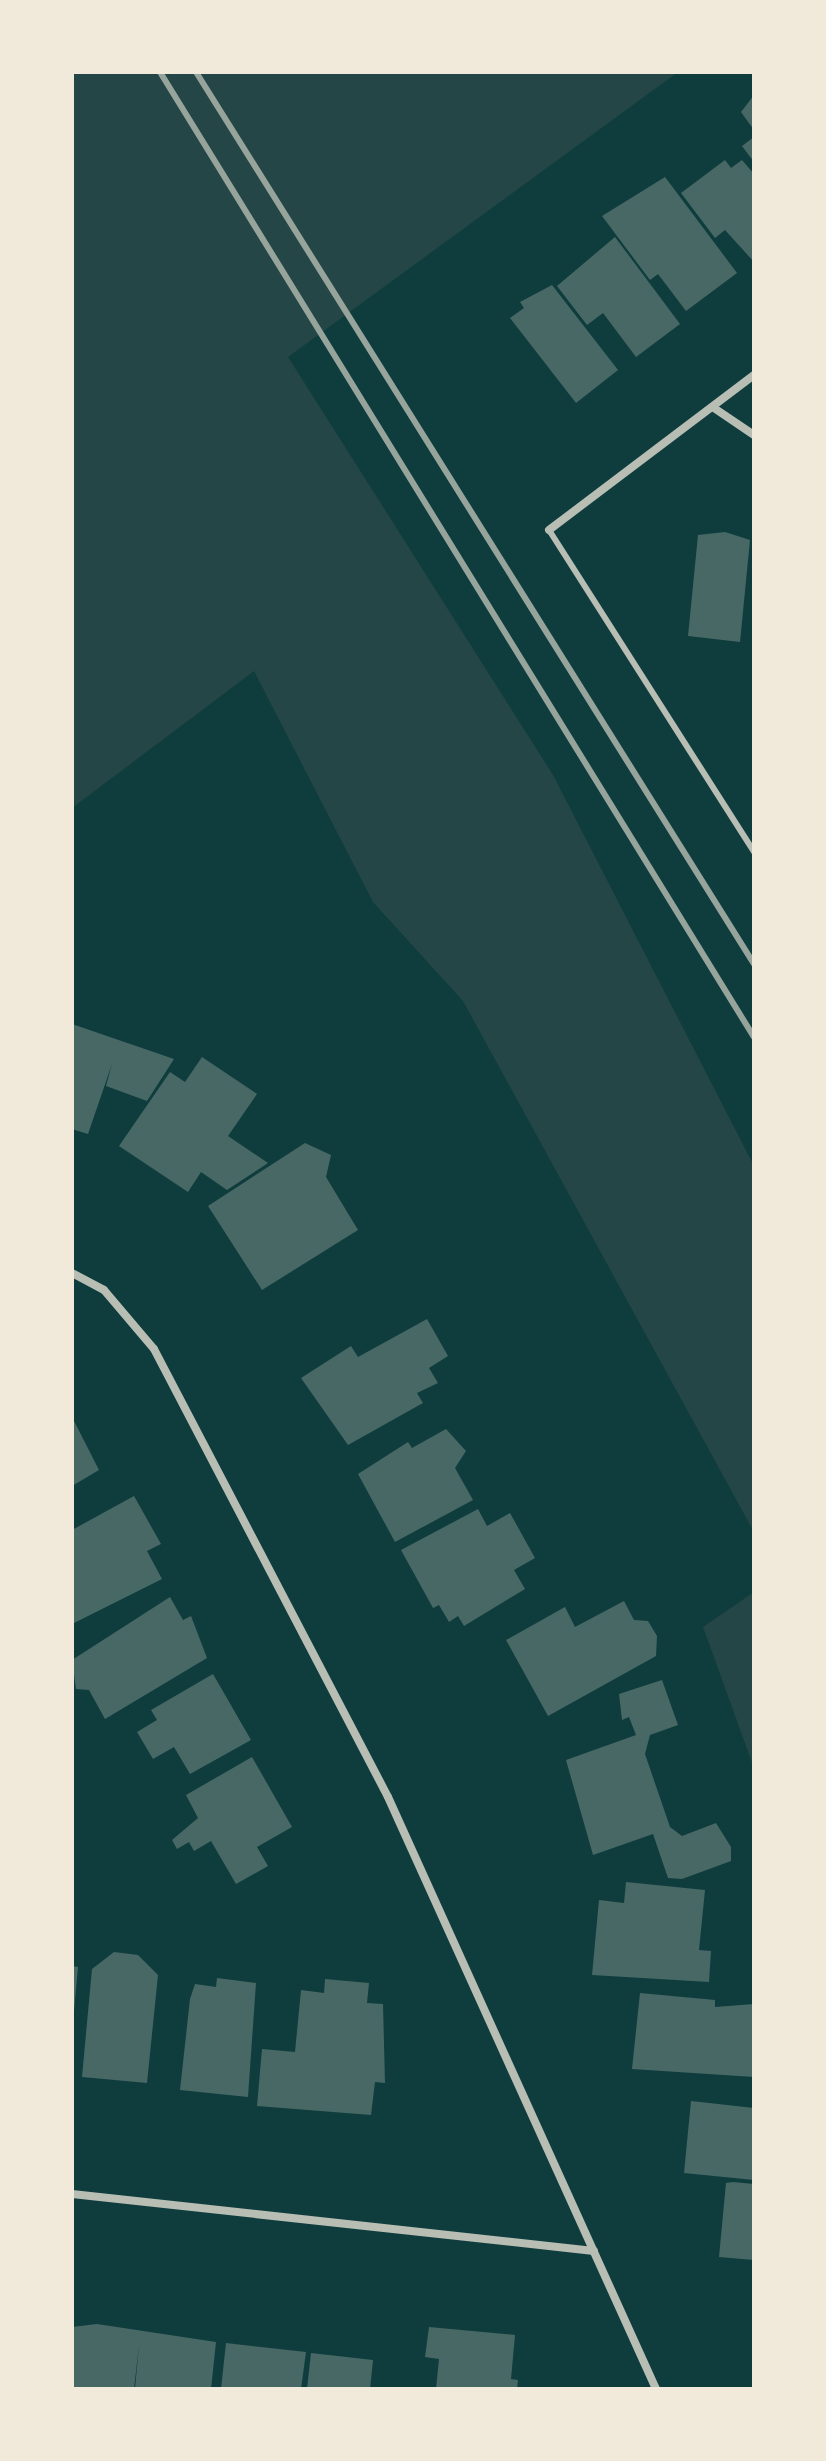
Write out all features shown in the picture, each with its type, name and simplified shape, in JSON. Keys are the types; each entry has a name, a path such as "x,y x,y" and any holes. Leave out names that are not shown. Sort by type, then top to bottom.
{"street":[{"path":"549,530 754,375"},
{"path":"714,408 754,435"},
{"path":"72,1273 104,1290 154,1349 388,1797 656,2389"},
{"path":"72,2194 594,2251"}],"lane":[{"path":"549,530 754,852"}],"shaded area":[{"path":"72,72 678,72 288,357 553,775 754,1166 754,1532 463,1001 373,902 254,671 72,808"},
{"path":"754,1592 754,1768 703,1627"}],"building":[{"path":"754,95 754,130 741,112"},
{"path":"754,137 754,162 742,146"},
{"path":"725,160 731,168 742,160 754,174 754,262 725,230 715,238 681,193"},
{"path":"665,177 737,273 686,311 658,274 650,280 602,216"},
{"path":"615,237 680,324 636,357 603,313 587,325 557,286"},
{"path":"552,285 618,370 576,403 510,318 524,308 520,302"},
{"path":"725,532 750,540 740,642 688,636 698,535"},
{"path":"72,1024 174,1059 147,1101 106,1086 112,1064 88,1134 72,1129"},
{"path":"202,1057 257,1094 228,1136 268,1163 227,1190 201,1172 188,1192 119,1146 170,1072 185,1082"},
{"path":"305,1143 331,1155 326,1177 358,1230 262,1290 208,1206"},
{"path":"427,1319 448,1356 429,1368 438,1383 417,1393 423,1403 348,1445 301,1378 351,1346 358,1357"},
{"path":"72,1417 99,1470 72,1486"},
{"path":"446,1429 466,1451 455,1468 473,1500 395,1542 358,1474 408,1442 412,1448"},
{"path":"134,1496 161,1544 147,1551 162,1579 72,1624 72,1530"},
{"path":"478,1509 487,1526 510,1513 535,1558 514,1570 525,1589 464,1626 458,1616 449,1622 439,1605 433,1608 401,1550"},
{"path":"170,1597 183,1620 191,1616 207,1658 105,1719 89,1690 76,1689 72,1660"},
{"path":"624,1601 634,1620 648,1621 657,1636 656,1656 548,1716 506,1640 565,1607 575,1627"},
{"path":"213,1674 251,1740 190,1774 174,1747 153,1759 137,1732 157,1720 151,1710"},
{"path":"662,1680 678,1725 650,1735 645,1754 670,1827 682,1836 716,1823 731,1847 731,1861 682,1879 668,1878 653,1834 593,1855 566,1760 636,1735 629,1717 622,1720 619,1694"},
{"path":"252,1757 292,1827 257,1847 268,1866 236,1884 211,1841 194,1851 189,1842 177,1849 172,1840 198,1818 186,1795"},
{"path":"626,1882 705,1890 699,1950 711,1951 709,1982 592,1975 599,1900 624,1903"},
{"path":"114,1952 138,1955 158,1975 147,2083 82,2077 92,1969"},
{"path":"72,1966 78,1967 74,2011 72,2011"},
{"path":"217,1978 256,1983 248,2097 180,2090 190,1999 195,1984 216,1987"},
{"path":"325,1979 369,1983 367,2003 383,2004 385,2083 375,2082 371,2115 257,2106 262,2049 295,2052 301,1990 324,1993"},
{"path":"640,1993 715,2000 715,2007 754,2004 754,2077 632,2069"},
{"path":"691,2101 754,2108 754,2180 684,2173"},
{"path":"726,2183 754,2184 754,2260 719,2257"},
{"path":"97,2324 216,2342 211,2389 135,2389 139,2345 134,2389 72,2389 72,2327"},
{"path":"429,2327 515,2335 511,2379 518,2380 517,2389 436,2389 439,2359 425,2357"},
{"path":"226,2343 306,2352 301,2389 221,2389"},
{"path":"311,2353 373,2360 370,2389 307,2389"}],"railway":[{"path":"160,72 754,1037"},
{"path":"196,72 754,964"}]}
